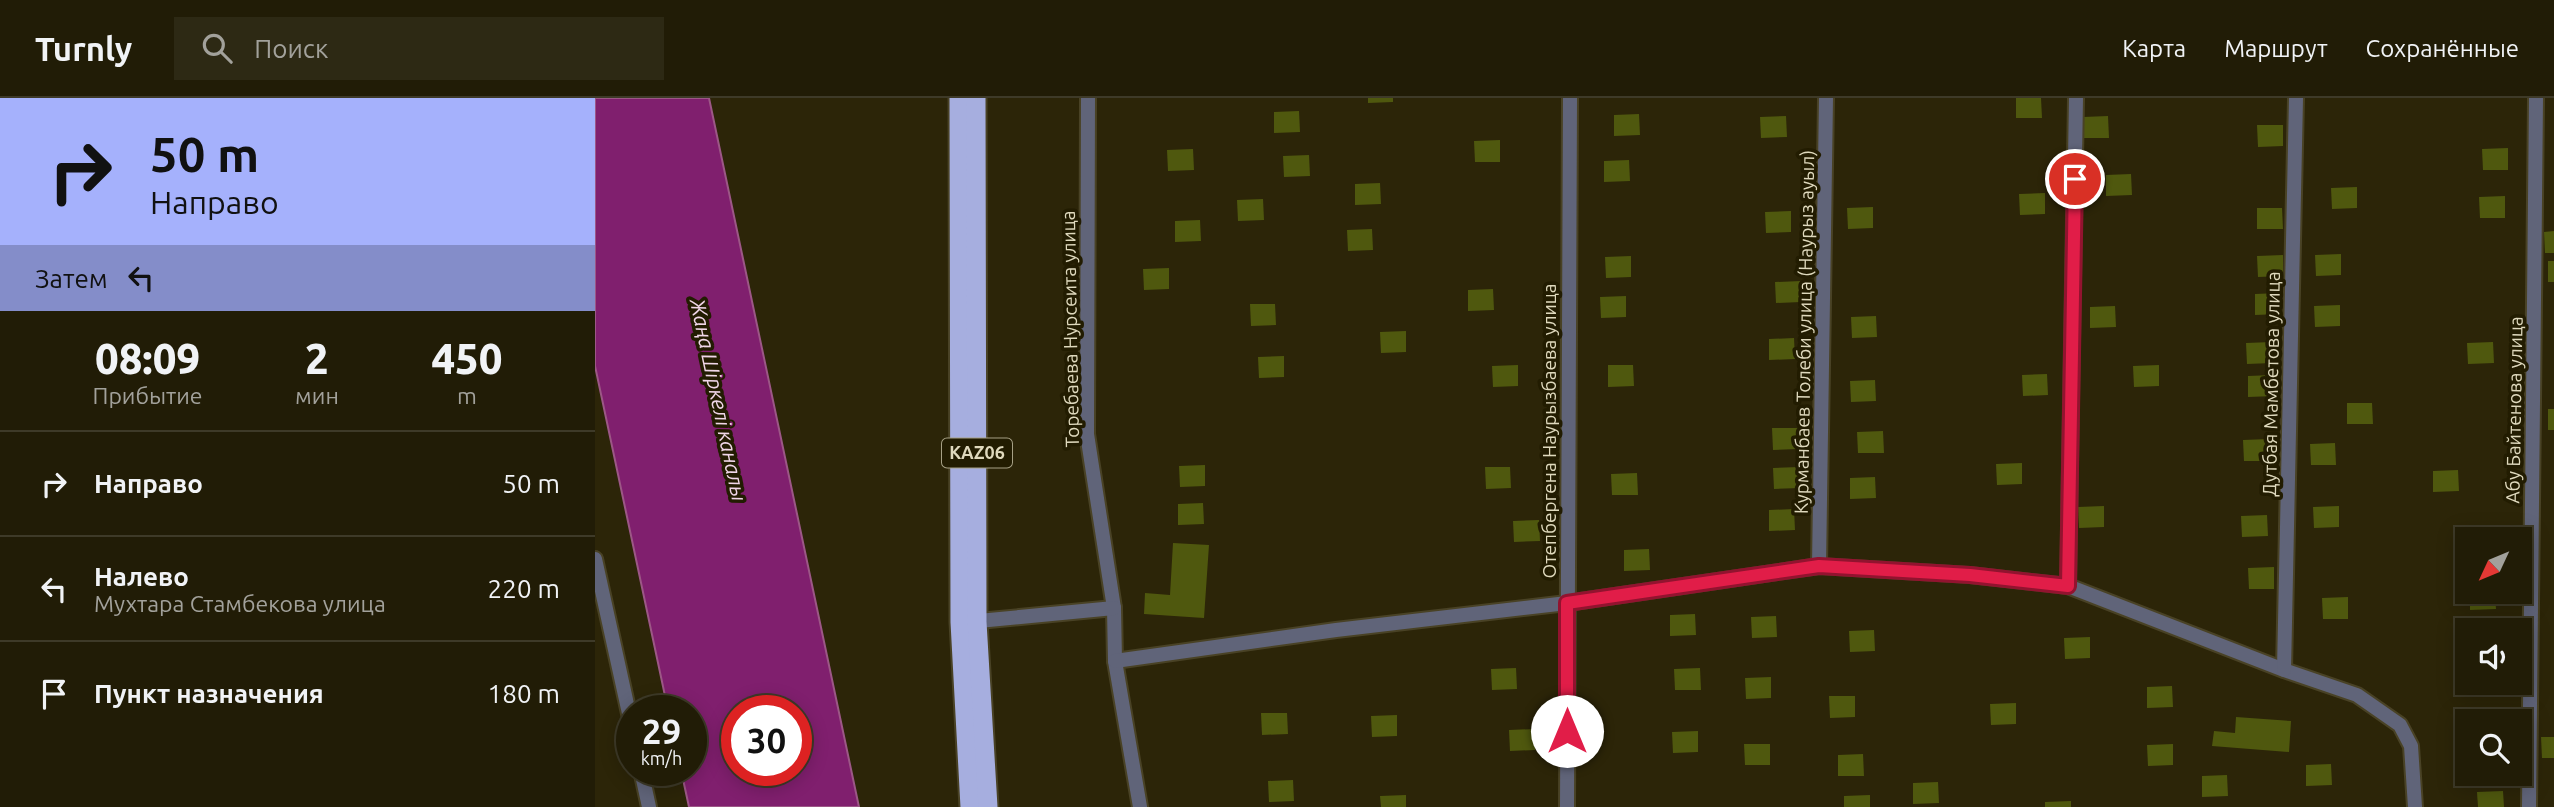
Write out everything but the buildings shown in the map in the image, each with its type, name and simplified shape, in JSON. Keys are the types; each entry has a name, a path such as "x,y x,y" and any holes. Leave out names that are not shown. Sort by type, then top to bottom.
{"highway":[{"name":"KАZ06","path":"959,98 970,807"},
{"name":"KАZ06","path":"976,98 969,622 988,807"}],"street":[{"name":"Торебаева Нурсеита улица","path":"1088,98 1087,435 1114,608 1115,661 1140,807"},
{"name":"Отепбергена Наурызбаева улица","path":"1567,807 1570,98"},
{"name":"Курманбаев Толеби улица (Наурыз ауыл)","path":"1819,566 1826,98"},
{"path":"2068,586 2076,98"},
{"name":"Дутбая Мамбетова улица","path":"2284,670 2296,98"},
{"name":"Абу Байтенова улица","path":"2529,807 2536,98"},
{"path":"595,559 625,695"},
{"path":"1115,661 1336,630 1567,603 1819,566 1970,575 2068,586 2284,670 2357,695 2400,725 2410,746 2415,807"},
{"path":"969,622 1114,608"},
{"path":"644,786 649,807"}],"water":[{"name":"Жаңа Шіркелі каналы","path":"595,98 709,98 859,807 689,807 684,786 707,786 707,695 665,695 595,366"}],"route":[{"path":"1567,731 1567,603 1819,566 1970,575 2068,586 2075,179"}]}
